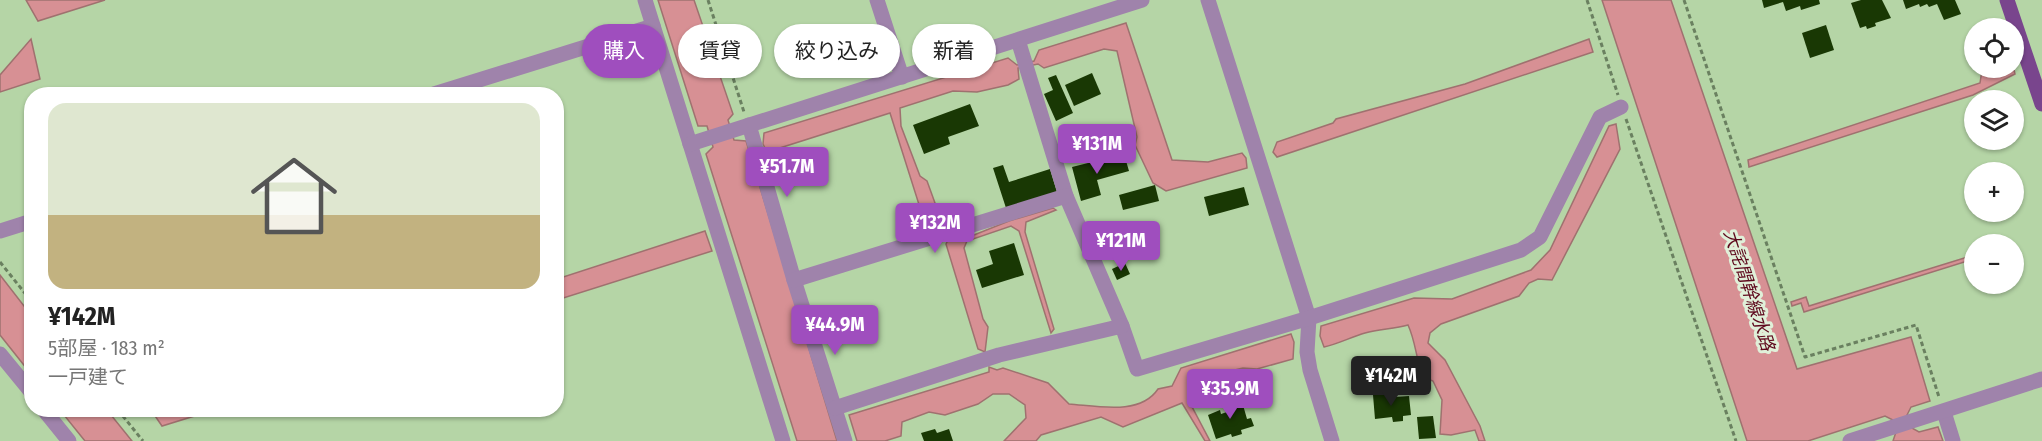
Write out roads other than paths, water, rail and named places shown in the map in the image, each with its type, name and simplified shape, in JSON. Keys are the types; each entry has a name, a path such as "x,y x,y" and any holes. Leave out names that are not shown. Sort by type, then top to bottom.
{"main road":[{"path":"2007,0 2042,104"}],"street":[{"path":"645,0 652,24"},
{"path":"877,0 902,76"},
{"path":"698,141 1142,0"},
{"path":"1208,0 1309,318 1307,352 1310,370 1332,441"},
{"path":"1018,40 1066,196 1122,326 1137,369 1309,318 1521,250 1540,237 1600,117 1622,107"},
{"path":"457,87 582,48"},
{"path":"666,59 698,141 783,441"},
{"path":"742,128 846,441"},
{"path":"794,280 1066,196"},
{"path":"0,231 24,224"},
{"path":"835,408 999,355 1122,326"},
{"path":"0,354 24,383"},
{"path":"1850,441 2042,379"},
{"path":"1944,412 1953,441"},
{"path":"50,417 69,441"}],"water":[{"path":"26,0 105,0 38,21"},
{"path":"658,0 694,0 702,24 678,24 678,63 666,24"},
{"name":"大詫間幹線水路","path":"1602,0 1671,0 1797,369 1911,337 1930,401 1911,407 1907,415 1910,427 1919,432 1938,427 1943,441 1893,441 1896,432 1893,420 1885,416 1808,441 1747,441"},
{"path":"1126,23 1172,160 1208,162 1242,153 1246,158 1247,168 1166,191 1153,183 1135,145 1137,137 1117,51 1104,49 1044,68 1038,64 1018,68 1019,79 1008,85 977,92 953,91 900,108 901,126 920,176 927,181 943,225 941,231 928,233 890,113 767,152 763,144 764,133 943,78 996,78 996,62 1008,58 1017,65 1034,61 1039,50"},
{"path":"31,39 40,79 0,92 0,75"},
{"path":"1589,39 1593,52 1277,157 1273,152 1277,142 1333,123 1336,119 1465,84"},
{"path":"683,78 721,78 733,114 728,120 734,140 746,141 837,441 797,441 706,154 713,147 707,126 698,126"},
{"path":"1981,78 2007,78 1983,90 1964,90 1964,98 1749,167 1748,160 1980,83"},
{"path":"1616,124 1620,149 1552,280 1538,279 1529,283 1519,296 1441,324 1430,333 1428,343 1445,360 1480,426 1485,441 1479,441 1475,430 1451,435 1440,434 1442,400 1433,381 1423,377 1408,325 1365,333 1324,347 1320,336 1321,326 1414,298 1452,299 1531,270 1550,250 1609,126"},
{"path":"1053,208 1056,210 1026,222 1025,232 1054,329 1051,333 1019,231 1011,226 967,241 964,248 983,319 988,327 985,352 978,349 946,244 949,238 969,237 1009,221"},
{"path":"705,231 712,251 564,298 564,277"},
{"path":"1964,258 1964,262 1804,312 1801,303 1792,306 1791,302 1806,297 1809,306"},
{"path":"0,275 24,306 24,365 0,335"},
{"path":"1291,334 1294,342 1293,359 1257,369 1243,368 1202,378 1191,384 1189,401 1210,441 1205,441 1182,403 1123,427 1101,417 1041,435 1036,441 1004,441 1026,418 1025,405 1009,394 993,394 978,404 945,415 929,412 902,422 901,436 885,441 857,441 849,415 989,372 989,367 997,370 1003,368 1048,383 1069,404 1129,406 1140,403 1158,389 1172,386 1181,368"},
{"path":"66,417 113,417 132,441 85,441"},
{"path":"156,417 191,417 162,426"}]}
